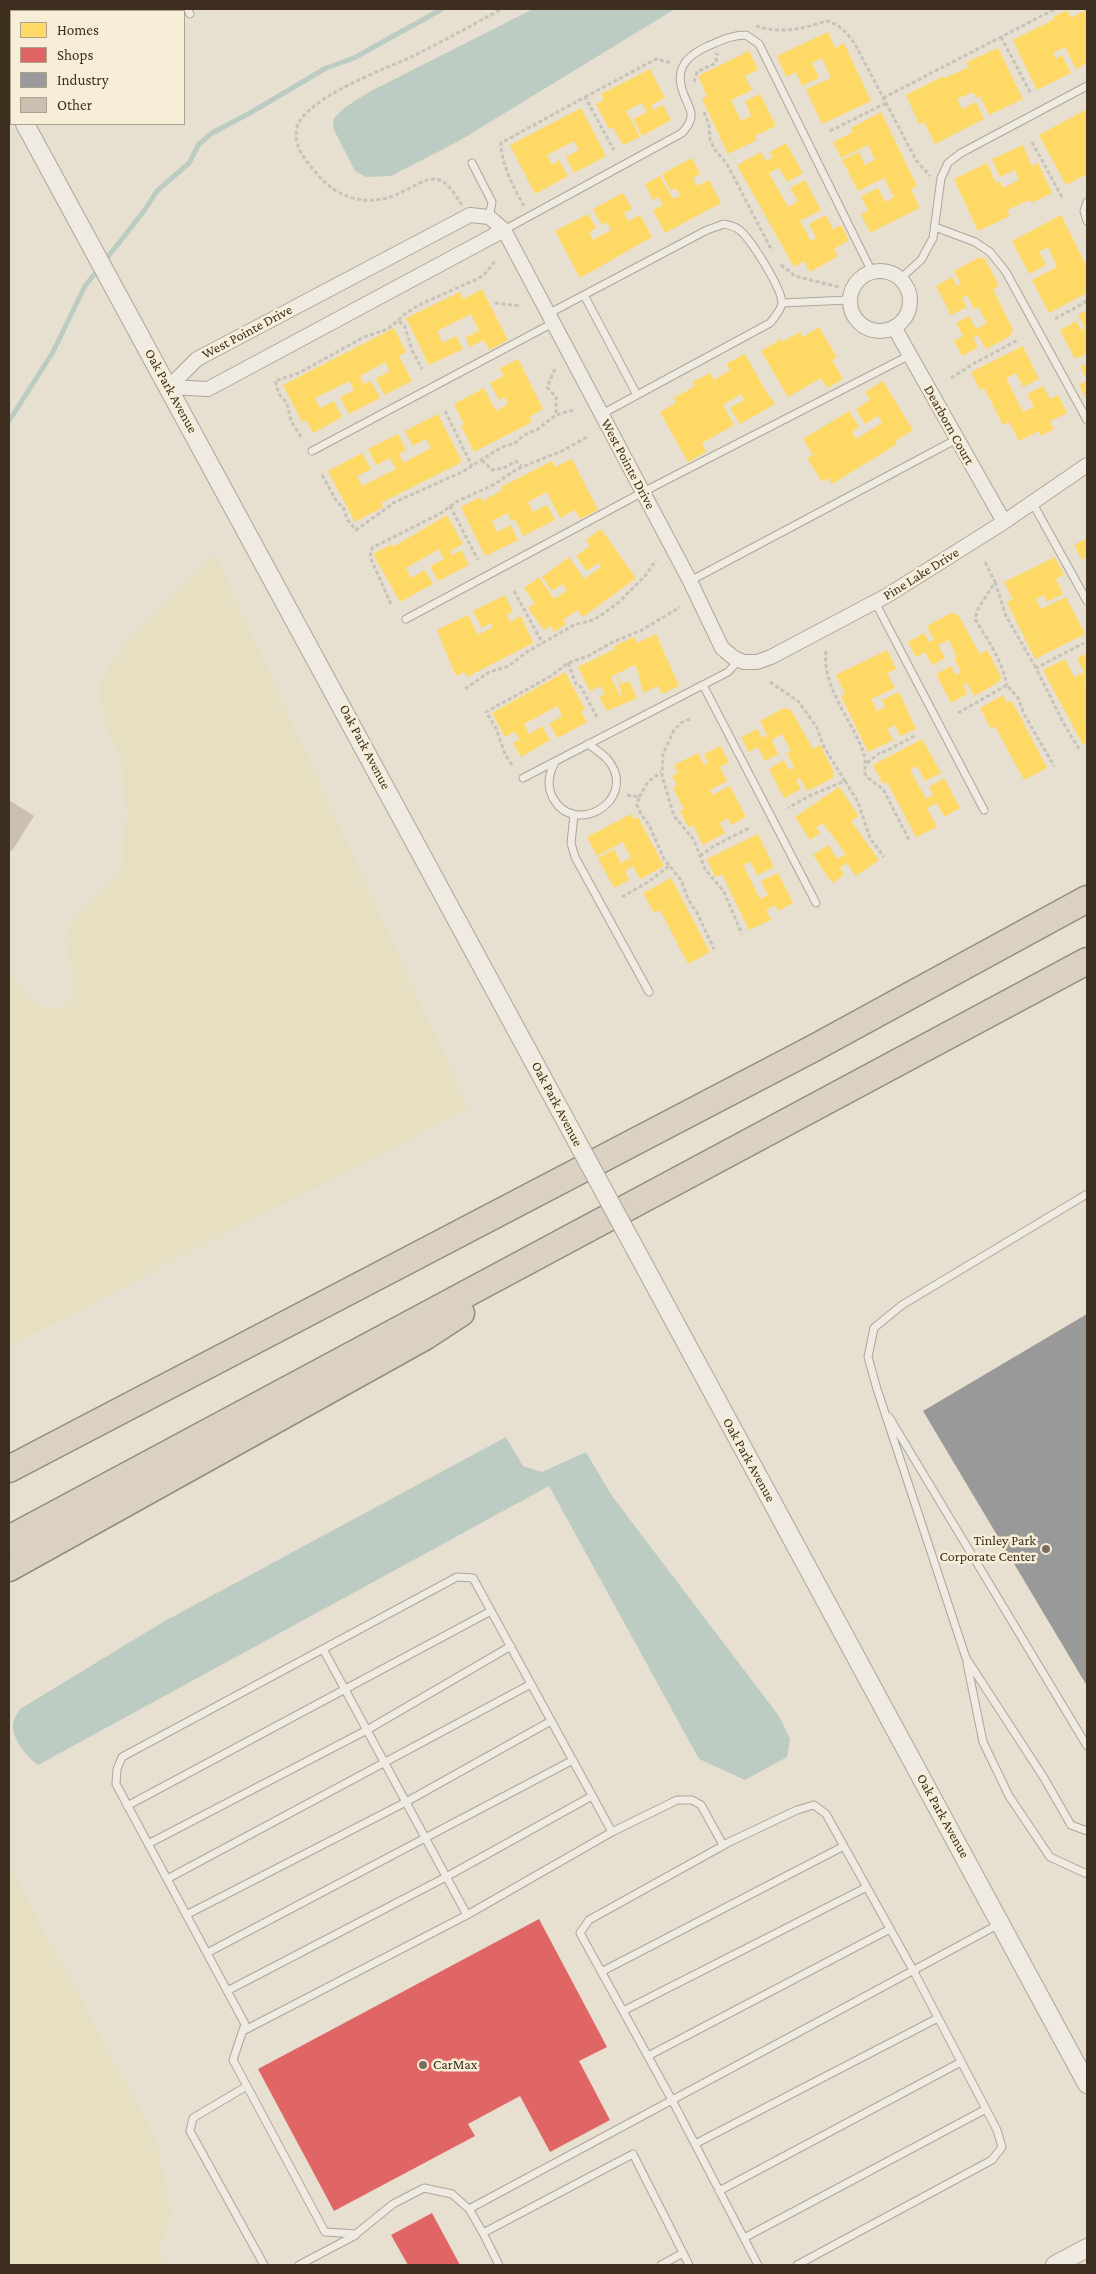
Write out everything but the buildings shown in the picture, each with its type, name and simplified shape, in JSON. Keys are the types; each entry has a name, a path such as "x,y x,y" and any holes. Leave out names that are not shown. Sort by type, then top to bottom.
{"highway":[{"path":"9,1469 814,1048 1087,899"},
{"path":"9,1539 1087,961"},
{"path":"9,1568 426,1336 583,1231"}],"street":[{"name":"Oak Park Avenue","path":"26,125 169,386 1087,2084"},
{"path":"470,215 489,217"},
{"name":"West Pointe Drive","path":"169,386 197,359 470,215"},
{"name":"West Pointe Drive","path":"489,217 504,230 690,582 722,648 742,661"},
{"path":"169,386 208,389 504,230"},
{"path":"885,271 901,278 910,295 907,313 894,327 877,331 860,324 850,309 850,300 854,284 860,277 872,272 885,271"},
{"name":"Dearborn Court","path":"894,327 1004,522"},
{"name":"Pine Lake Drive","path":"742,661 757,662 771,657 875,602 1004,522 1087,465"},
{"path":"1055,2265 1087,2248"}],"lane":[{"path":"504,230 682,133 690,124 691,112 680,86 679,70 682,65 695,52 733,35 746,35 759,44 872,272"},
{"path":"901,278 921,260 933,238 941,178 948,163 961,153 1087,86"},
{"path":"472,163 492,202 489,217"},
{"path":"1087,202 1084,211 1087,221"},
{"path":"312,451 551,318 584,295 707,230 724,224 738,228 746,236 777,286 782,303 778,313 770,323 602,414"},
{"path":"935,227 975,242 990,252 1006,272 1087,420"},
{"path":"584,295 637,395"},
{"path":"782,303 850,300"},
{"path":"406,619 643,492 910,355"},
{"path":"690,582 957,439"},
{"path":"1032,502 1087,601"},
{"path":"875,602 984,810"},
{"path":"523,778 728,672 742,661"},
{"path":"703,685 816,903"},
{"path":"556,761 550,771 548,782 550,793 556,803 574,815 596,813 605,807 612,798 616,788 616,776 606,757 588,744"},
{"path":"574,815 571,843 575,857 649,992"},
{"path":"1087,1194 902,1306 874,1328 868,1357 882,1406 966,1658 983,1742 1009,1796 1050,1857 1087,1874"},
{"path":"882,1406 1087,1746"},
{"path":"356,2234 325,2232 233,2060 245,2024 116,1784 116,1770 122,1757 457,1576 473,1578 612,1832"},
{"path":"127,1806 344,1688 491,1611"},
{"path":"148,1844 367,1730 511,1646"},
{"path":"323,1649 467,1915"},
{"path":"966,1658 1034,1762 1072,1825 1087,1831"},
{"path":"167,1879 384,1761 531,1684"},
{"path":"186,1915 406,1802 551,1720"},
{"path":"207,1953 426,1839 572,1760"},
{"path":"227,1991 446,1877 592,1796"},
{"path":"242,2030 467,1915 612,1832 677,1800 692,1800 701,1805 723,1845 728,1843"},
{"path":"758,2265 672,2100 580,1933 589,1920 728,1843 797,1810 814,1804 826,1814 913,1970 997,2130 1002,2147 992,2160 798,2265"},
{"path":"601,1972 844,1846"},
{"path":"623,2011 867,1887"},
{"path":"469,2210 1001,1923"},
{"path":"648,2056 890,1929"},
{"path":"695,2144 938,2018"},
{"path":"719,2191 961,2062"},
{"path":"246,2086 193,2118 190,2131 264,2265"},
{"path":"744,2238 986,2109"},
{"path":"483,2234 633,2154 689,2265"},
{"path":"299,2265 356,2234 393,2204 424,2188 452,2194 469,2210 499,2265"},
{"path":"661,2265 683,2254"}],"path":[{"path":"470,215 445,182 434,179 425,181 392,198 371,201 351,198 327,186 307,163 297,145 296,132 306,113 341,88 412,56 502,9"},
{"path":"883,98 1055,9"},
{"path":"751,28 754,25 781,32 792,31 826,21 832,22 851,38 916,160 928,175 933,178"},
{"path":"1001,37 1030,92"},
{"path":"696,89 694,80 698,72 716,63 718,53"},
{"path":"527,211 516,193 502,156 501,143 656,59 682,65"},
{"path":"585,97 614,150"},
{"path":"830,131 886,103"},
{"path":"701,105 710,125 710,140 726,164 775,256"},
{"path":"1032,142 1062,196"},
{"path":"301,437 291,420 287,403 279,394 275,381 298,373 364,337 388,329 419,306 478,279 484,275 495,261"},
{"path":"778,261 781,266 795,276 840,287"},
{"path":"1055,319 1087,301"},
{"path":"495,303 521,306"},
{"path":"399,321 405,326 412,350 422,369"},
{"path":"951,378 1018,340"},
{"path":"555,369 547,387 556,397 556,415"},
{"path":"322,475 343,507 347,519 356,530 395,502 411,497 446,477 472,466 502,447 515,443 524,435 538,429 556,415 573,410"},
{"path":"445,411 472,466"},
{"path":"390,604 370,557 372,548 493,485 521,466 562,451 589,436"},
{"path":"482,460 492,470 504,468 516,461 521,466"},
{"path":"450,506 478,560"},
{"path":"465,689 490,672 509,666 525,653 574,625 593,620 618,602 646,575 656,560"},
{"path":"985,562 995,582 1006,616 1079,749"},
{"path":"995,582 978,609 975,620 985,635 993,654 999,660 1007,685 1022,704 1024,714 1054,766"},
{"path":"514,591 543,644"},
{"path":"512,765 505,754 496,728 486,712 551,676 568,663 588,656 613,642 642,630 680,607"},
{"path":"1036,668 1084,643"},
{"path":"826,651 827,675 835,700 864,752 866,764 864,772 868,778 884,789 909,840"},
{"path":"568,663 576,684 584,691 597,717"},
{"path":"770,682 798,701 816,726 824,746 858,802 870,838 884,857"},
{"path":"958,713 1007,685"},
{"path":"690,719 681,723 674,730 663,754 661,771 674,816 694,840 705,869 724,892 742,934"},
{"path":"866,764 882,751 884,752 916,735"},
{"path":"661,771 648,782 639,797 637,805 640,812 646,818 664,859 681,880 688,900 697,913 714,949"},
{"path":"788,808 808,796 845,781"},
{"path":"627,795 639,797"},
{"path":"700,856 714,846 752,827"},
{"path":"622,897 648,882 669,866"}],"shaded area":[{"path":"533,9 675,9 459,141 391,176 366,177 355,171 333,128 334,118 344,108 369,92"},
{"path":"215,554 469,1109 9,1346 9,971 30,998 47,1008 59,1009 75,994 66,938 70,922 108,886 123,861 126,811 122,759 104,722 99,683 121,648"},
{"path":"506,1437 523,1466 542,1472 586,1452 612,1496 779,1716 790,1739 787,1757 745,1780 699,1759 549,1486 38,1765 29,1757 16,1739 13,1726 14,1719 20,1709 163,1622"},
{"path":"9,1865 156,2139 171,2214 158,2254 166,2265 9,2265"}],"waterway":[{"path":"9,421 53,352 85,286 144,211 157,191 189,163 199,144 212,133 326,68 354,58 442,9"}],"place":[{"name":"Tinley Park Corporate Center","path":"1046,1549"},
{"name":"CarMax","path":"423,2065"}]}
